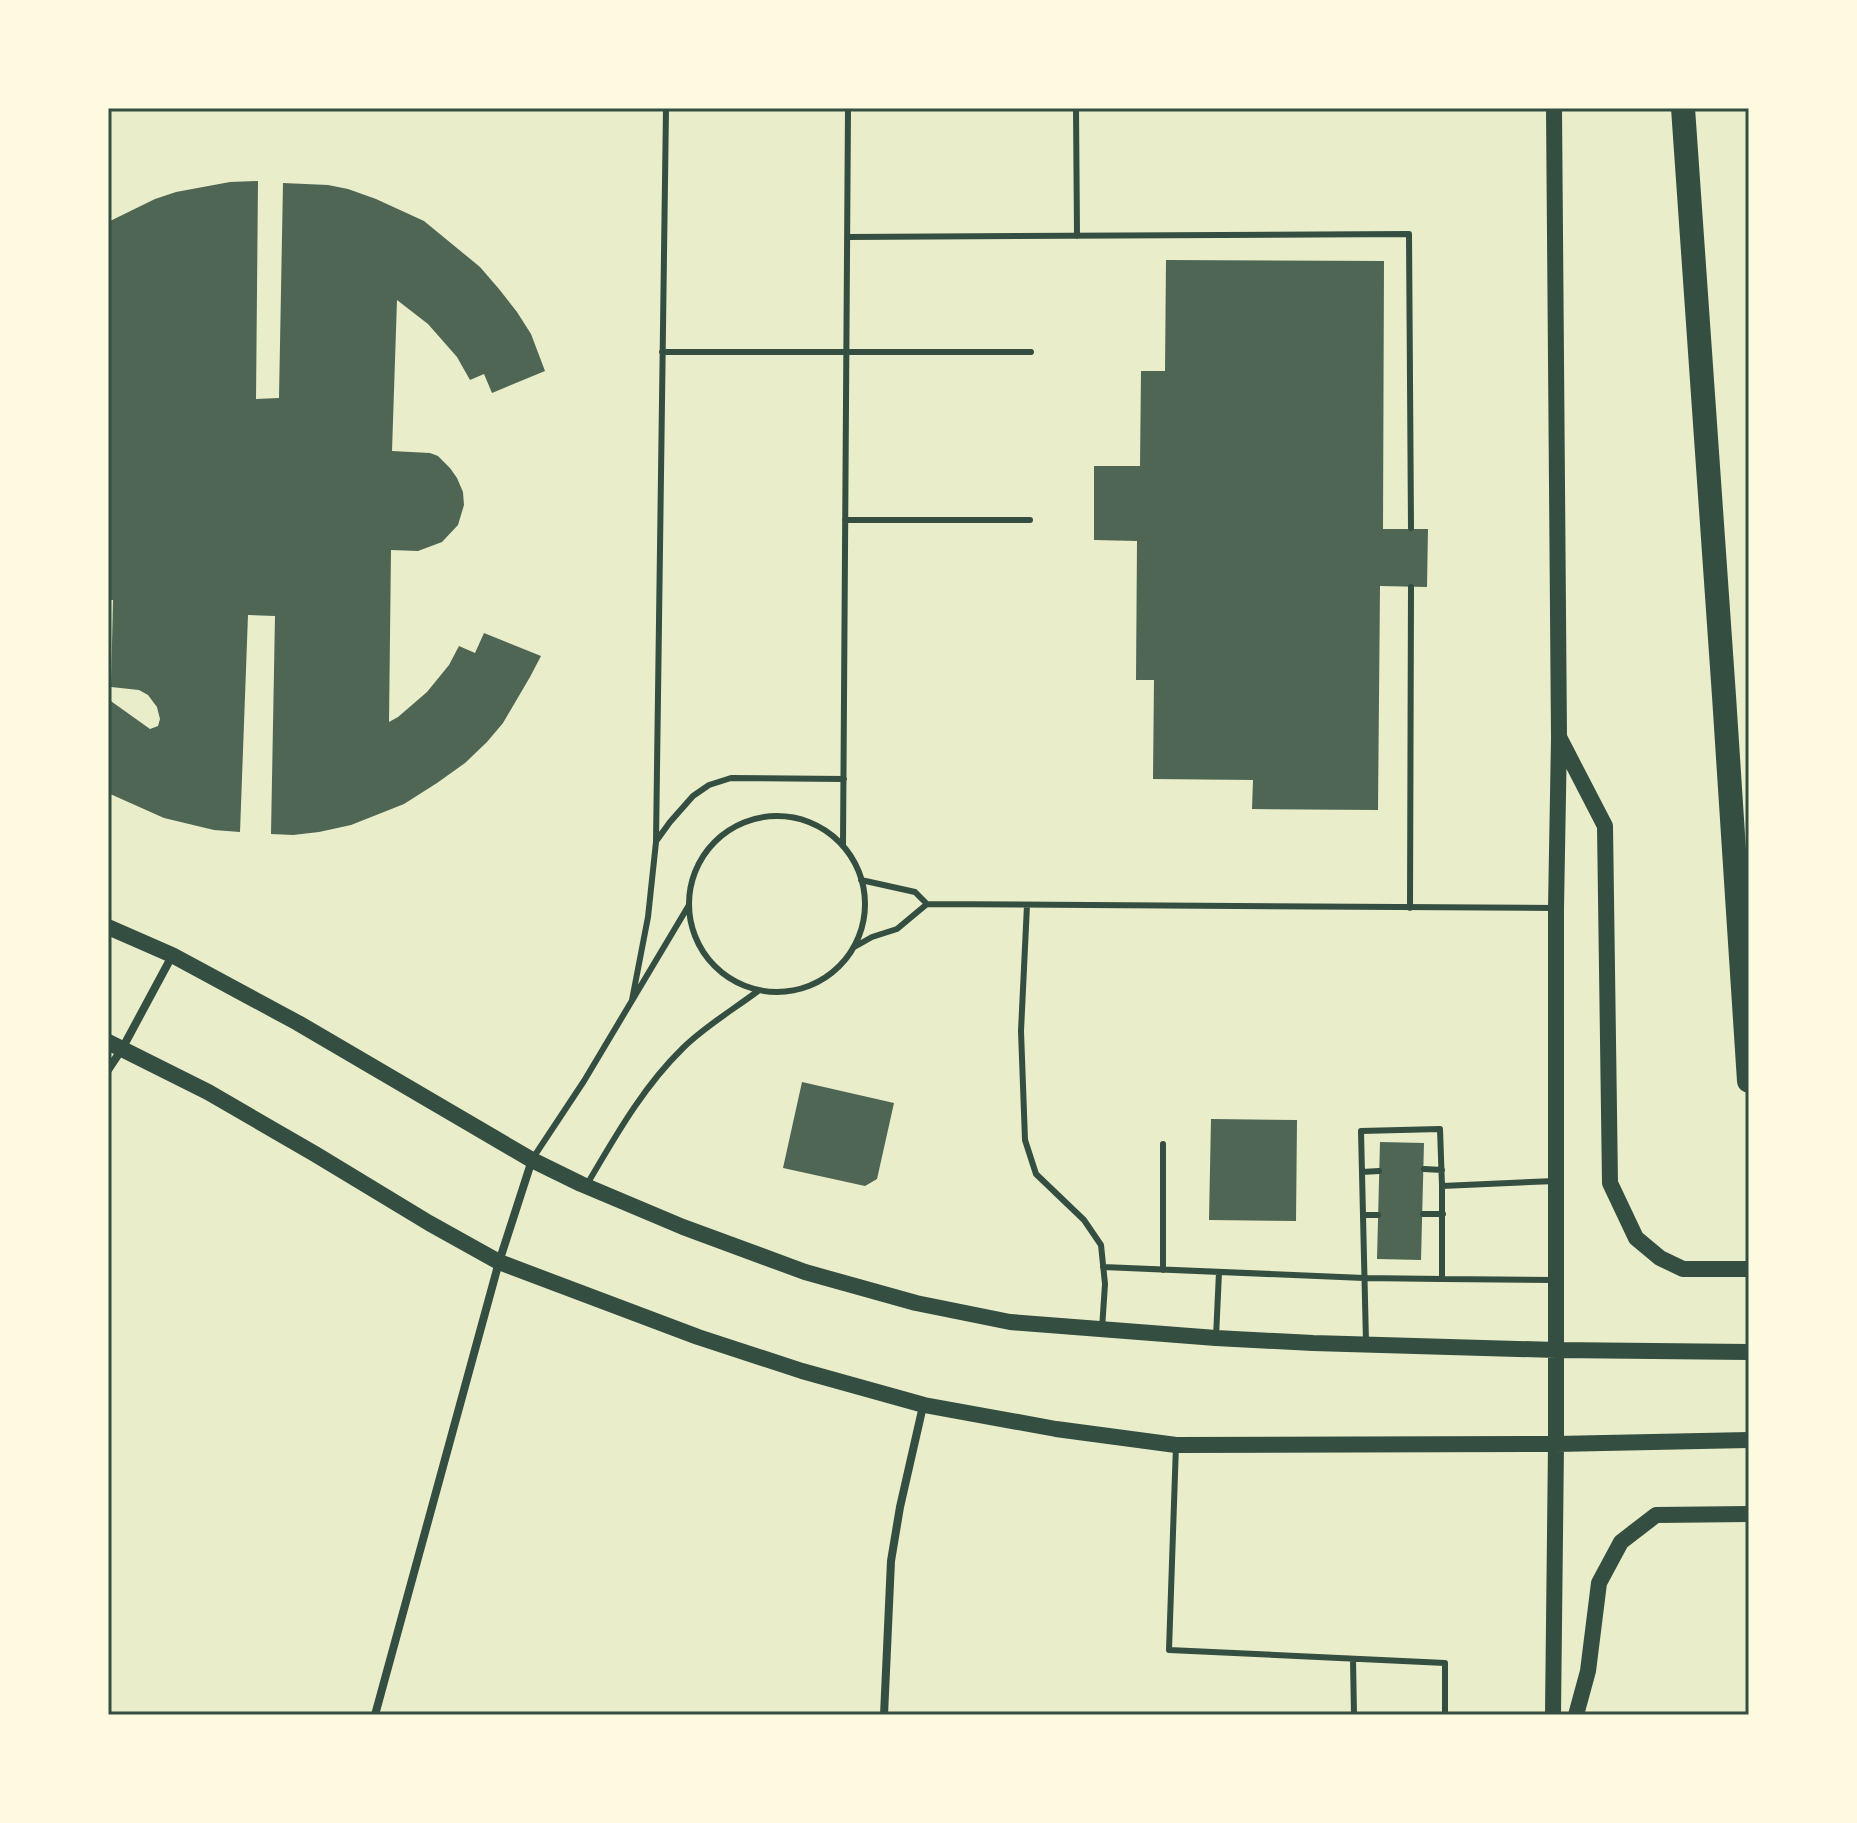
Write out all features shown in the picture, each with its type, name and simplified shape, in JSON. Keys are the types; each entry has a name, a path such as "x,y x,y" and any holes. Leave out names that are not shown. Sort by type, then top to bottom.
{"highway":[{"path":"1683,108 1749,1081"}],"main road":[{"path":"1553,1715 1559,738 1554,108"},
{"path":"1559,738 1605,826 1610,1183 1636,1238 1660,1258 1683,1269 1749,1269"},
{"path":"108,927 172,955 298,1023 532,1160 586,1186 683,1227 805,1272 916,1303 1010,1322 1216,1338 1556,1350 1749,1352"},
{"path":"115,1045 208,1092 499,1262 713,1342 924,1405 1056,1429 1176,1445 1749,1440"},
{"path":"1576,1715 1588,1671 1599,1583 1621,1542 1656,1515 1749,1514"}],"street":[{"path":"108,1070 115,1045 172,955"},
{"path":"375,1715 499,1262 532,1160"},
{"path":"884,1715 891,1561 924,1405"}],"lane":[{"path":"632,1000 648,917 656,842 666,108"},
{"path":"843,846 848,108"},
{"path":"1076,108 1077,236"},
{"path":"847,237 1409,234 1411,528"},
{"path":"662,352 1031,352"},
{"path":"845,520 1030,520"},
{"path":"1410,908 1411,587"},
{"path":"656,842 685,804 709,785 731,778 844,779"},
{"path":"786,815 814,823 838,839 856,862 861,880 865,889 865,918 856,946 839,969 815,985 787,993 758,991 731,980 708,961 694,935 689,905 693,876 707,849 729,829 756,818 786,815"},
{"path":"861,880 915,892 927,904"},
{"path":"856,946 897,929 927,904 1556,908"},
{"path":"532,1160 584,1081 689,905"},
{"path":"1027,905 1021,1023 1025,1140 1036,1174 1084,1220 1101,1245 1105,1284 1102,1329"},
{"path":"586,1186 652,1081 685,1045 758,991"},
{"path":"1366,1344 1361,1131 1440,1129 1442,1279"},
{"path":"1163,1144 1163,1270"},
{"path":"1424,1169 1442,1170"},
{"path":"1362,1172 1379,1171"},
{"path":"1442,1186 1555,1181"},
{"path":"1423,1214 1443,1214"},
{"path":"1363,1215 1378,1215"},
{"path":"1103,1267 1364,1278 1556,1280"},
{"path":"1216,1338 1219,1272"},
{"path":"1176,1445 1169,1650 1445,1663 1445,1715"},
{"path":"1353,1659 1354,1715"}],"building":[{"path":"258,181 256,399 279,398 283,183 348,189 424,221 480,267 499,289 531,334 545,371 492,393 484,374 470,380 457,357 428,324 397,300 392,451 438,456 457,478 464,505 458,525 442,542 418,551 391,550 389,722 427,692 449,665 459,646 475,653 484,633 541,656 503,723 465,763 404,804 351,825 293,835 271,834 275,616 248,615 240,832 214,830 164,818 108,793 108,699 150,729 158,726 160,719 157,707 148,695 139,690 111,687 113,600 108,600 108,222 176,192 230,182"},
{"path":"1166,260 1384,261 1383,529 1428,529 1427,587 1380,586 1378,810 1252,809 1253,780 1153,779 1154,680 1136,680 1137,541 1094,540 1094,466 1140,466 1141,371 1165,371"},
{"path":"802,1082 894,1103 877,1179 865,1186 783,1168"},
{"path":"1211,1119 1297,1120 1296,1221 1209,1220"},
{"path":"1380,1142 1424,1143 1421,1260 1377,1259"}]}
